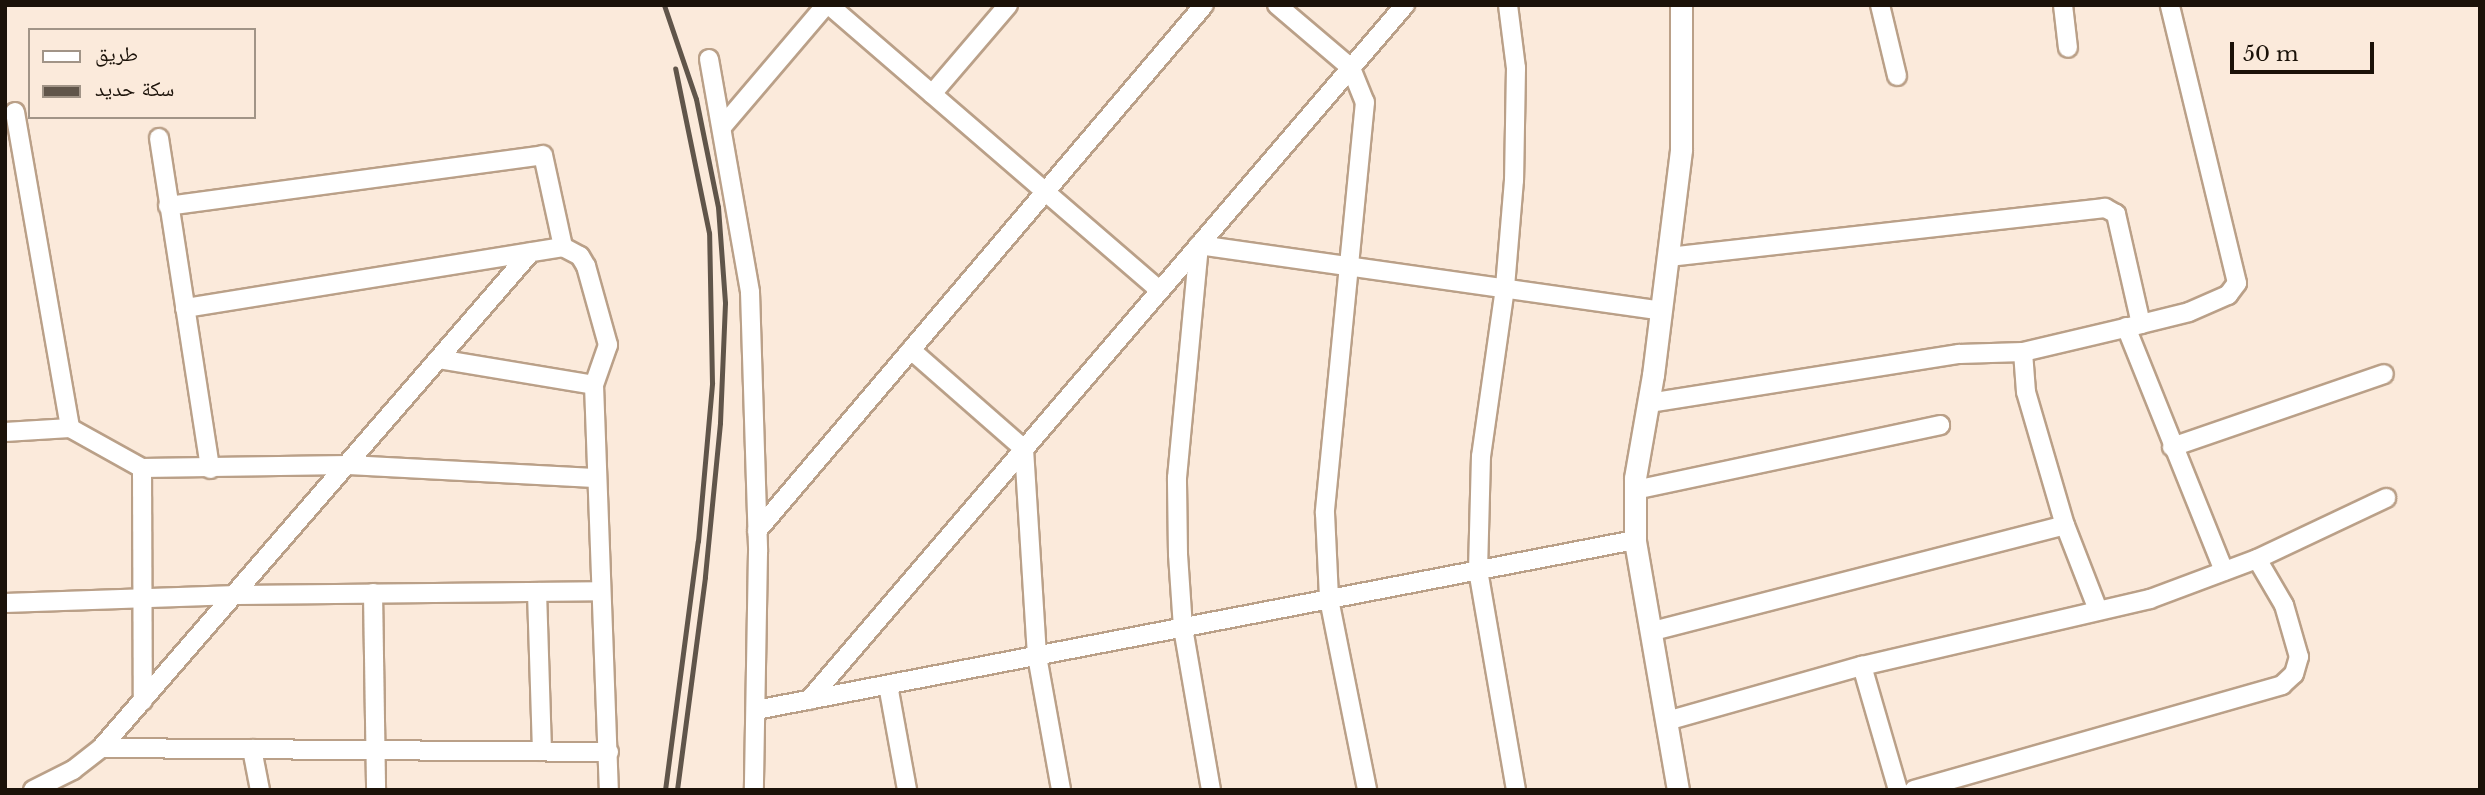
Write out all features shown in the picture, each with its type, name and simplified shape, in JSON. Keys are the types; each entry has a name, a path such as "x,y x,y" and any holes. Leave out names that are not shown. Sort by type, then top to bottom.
{"street":[{"path":"722,127 827,5 1160,290"},
{"path":"932,94 1008,5"},
{"path":"757,531 1204,5"},
{"path":"1277,5 1350,68 1361,85 1365,127 1325,513 1329,599 1367,790"},
{"path":"809,700 1405,5"},
{"path":"1508,5 1516,68 1514,180 1506,288 1480,456 1478,570 1516,790"},
{"path":"1678,790 1653,631 1634,540 1635,490 1662,311 1681,149 1681,5"},
{"path":"1880,5 1897,76"},
{"path":"2063,5 2068,48"},
{"path":"1649,403 1959,354 2023,352 2189,312 2228,295 2237,283 2170,5"},
{"path":"709,59 750,292 757,531 754,790"},
{"path":"15,112 70,428"},
{"path":"159,138 210,469"},
{"path":"168,206 543,155 563,247"},
{"path":"1669,257 2105,208 2116,215 2133,325 2172,447 2224,571"},
{"path":"1199,245 1662,311"},
{"path":"1199,245 1177,478 1183,628 1211,790"},
{"path":"185,308 563,247 580,256 604,319 608,345 594,385 599,591 609,790"},
{"path":"33,790 74,770 101,748 237,595 531,252"},
{"path":"911,350 1024,449 1037,656 1061,790"},
{"path":"2023,352 2026,392 2065,524 2098,610"},
{"path":"439,359 594,385"},
{"path":"2172,447 2384,374"},
{"path":"1635,490 1940,425"},
{"path":"5,432 70,428 142,468 348,465 595,478"},
{"path":"142,468 143,701"},
{"path":"1667,720 1862,666 2150,599 2257,559 2386,498"},
{"path":"1653,631 2065,524"},
{"path":"756,710 1634,540"},
{"path":"1914,790 2282,685 2294,674 2299,657 2284,605 2257,559"},
{"path":"5,603 237,595 599,591"},
{"path":"537,592 542,751"},
{"path":"373,593 376,790"},
{"path":"1862,666 1898,790"},
{"path":"888,685 907,790"},
{"path":"101,748 609,752"},
{"path":"252,749 260,790"}],"railway":[{"path":"664,5 696,99 718,207 725,303 720,423 705,577 677,790"},
{"path":"665,790 698,541 712,383 709,233 675,68"}]}
